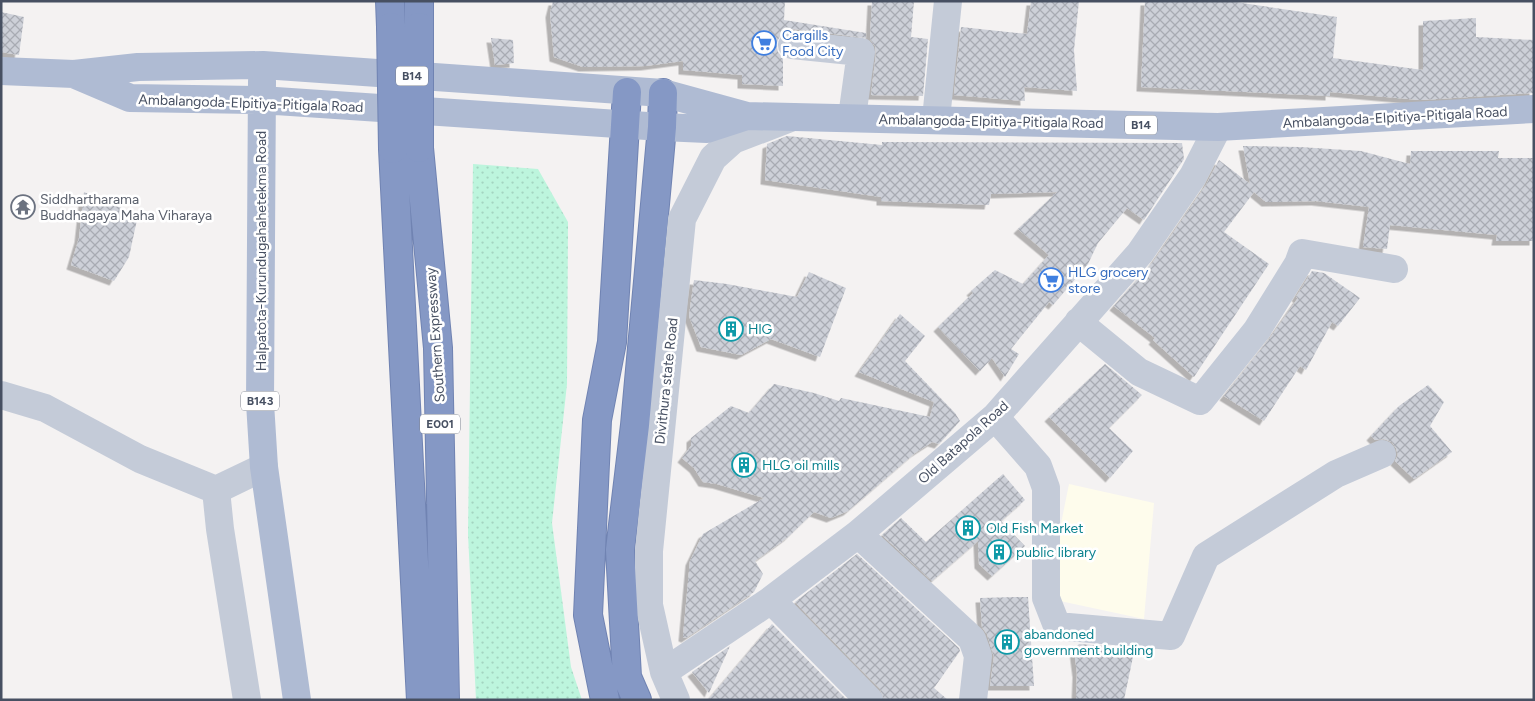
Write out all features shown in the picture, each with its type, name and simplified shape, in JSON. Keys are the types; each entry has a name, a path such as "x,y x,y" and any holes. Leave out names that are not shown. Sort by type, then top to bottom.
{"highway":[{"name":"Southern Expressway","path":"390,14 406,149 438,348 445,700"},
{"name":"Southern Expressway","path":"419,14 406,149 421,700"},
{"path":"605,700 588,615 597,420 612,342 628,92"},
{"path":"637,700 627,677 620,550 635,425 662,127 663,94"}],"main road":[{"name":"Ambalangoda-Elpitiya-Pitigala Road","path":"74,74 138,67 263,65 663,94 747,116 1218,127 1534,109"},
{"name":"Halpatota-Kurundugahahetekma Road","path":"263,65 261,100 260,403 264,467 297,700"},
{"name":"B14","path":"1,71 74,74"},
{"name":"Ambalangoda-Elpitiya-Pitigala Road","path":"74,74 130,98 261,100 707,129 747,116"}],"street":[{"path":"936,119 948,1"},
{"path":"792,45 861,52 852,118"},
{"name":"Divithura state Road","path":"676,700 664,672 649,605 649,551 682,219 713,158 733,140 794,116"},
{"name":"Old Batapola Road","path":"664,672 771,600 858,534 995,417 1140,253 1193,176 1218,127"},
{"path":"1078,322 1139,372 1200,401 1257,330 1298,264 1302,253 1394,269"},
{"path":"1,395 45,408 140,460 216,490 264,467"},
{"path":"995,417 1038,466 1046,488 1046,598 1057,626 1171,636 1206,556 1336,474 1382,454"},
{"path":"216,490 220,528 247,700"},
{"path":"858,534 972,639 978,656 973,700"},
{"path":"771,600 869,700"}],"shaded area":[{"path":"1069,484 1154,503 1144,619 1046,598"}],"green space":[{"path":"473,164 538,169 568,222 567,384 552,523 571,667 582,700 476,700 468,534"}],"building":[{"path":"553,1 785,1 784,20 866,33 866,38 794,29 786,31 780,36 776,44 778,52 783,58 783,86 742,84 742,75 683,70 683,61 645,66 583,67 554,57 550,13"},
{"path":"872,1 914,1 911,37 928,39 923,96 871,95 876,54 875,46 870,39"},
{"path":"1031,1 1079,1 1074,50 1077,91 1024,87 1025,101 954,95 961,27 1027,34"},
{"path":"1145,1 1228,1 1337,17 1333,58 1423,70 1423,21 1476,18 1476,37 1534,40 1534,93 1420,100 1330,92 1330,96 1141,87"},
{"path":"1,12 24,17 19,55 1,52"},
{"path":"491,38 513,40 514,63 495,65"},
{"path":"787,136 882,145 882,142 1182,143 1184,159 1144,220 1127,208 1098,243 1088,264 1053,305 1049,302 1011,349 1019,354 1005,377 992,358 980,371 938,327 973,293 971,291 995,270 1023,284 1049,255 1018,229 1057,192 991,194 989,205 881,201 881,197 765,180 767,144"},
{"path":"1243,146 1361,151 1410,164 1411,151 1499,151 1498,158 1534,158 1534,241 1496,241 1497,235 1390,225 1387,249 1363,247 1369,207 1316,201 1266,202 1254,192 1224,232 1269,264 1194,377 1153,340 1155,338 1114,306 1153,262 1206,185 1219,160 1250,184"},
{"path":"84,192 138,215 129,257 114,281 71,265 79,238"},
{"path":"1312,271 1324,273 1360,298 1338,326 1332,322 1306,370 1300,366 1264,421 1224,396 1270,338 1298,298 1296,297"},
{"path":"809,272 846,288 820,357 771,339 741,355 701,347 689,316 694,280 797,297"},
{"path":"900,314 925,336 905,361 955,413 960,421 939,444 932,442 915,453 848,511 831,518 814,512 788,537 755,561 763,574 754,592 686,638 683,637 690,561 703,534 764,498 717,484 703,482 694,468 682,458 691,446 691,438 731,406 749,413 774,384 839,401 841,398 930,417 934,402 859,372"},
{"path":"1105,364 1142,395 1109,428 1133,451 1110,478 1049,417"},
{"path":"1428,385 1444,402 1430,426 1452,452 1414,479 1395,461 1398,455 1392,442 1384,439 1375,440 1371,436 1399,406"},
{"name":"Old Fish Market","path":"1003,474 1025,500 1001,521 1025,546 992,576 979,564 978,541 932,581 882,535 901,518 926,542"},
{"path":"857,554 959,648 960,651 934,688 948,700 884,700 880,689 795,602"},
{"name":"abandoned government building","path":"1028,597 1034,686 990,686 994,657 987,634 982,627 980,598"},
{"path":"772,624 847,700 708,700"},
{"path":"1079,644 1120,647 1134,652 1124,700 1076,700 1077,673 1074,649"},
{"path":"730,646 709,693 692,672"}],"place":[{"name":"Cargills Food City","path":"764,43"},
{"name":"Siddhartharama Buddhagaya Maha Viharaya","path":"23,207"},
{"name":"HLG grocery store","path":"1051,280"},
{"name":"HlG","path":"731,329"},
{"name":"HLG oil mills","path":"744,465"},
{"name":"Old Fish Market","path":"968,528"},
{"name":"public library","path":"999,552"},
{"name":"abandoned government building","path":"1007,642"}]}
